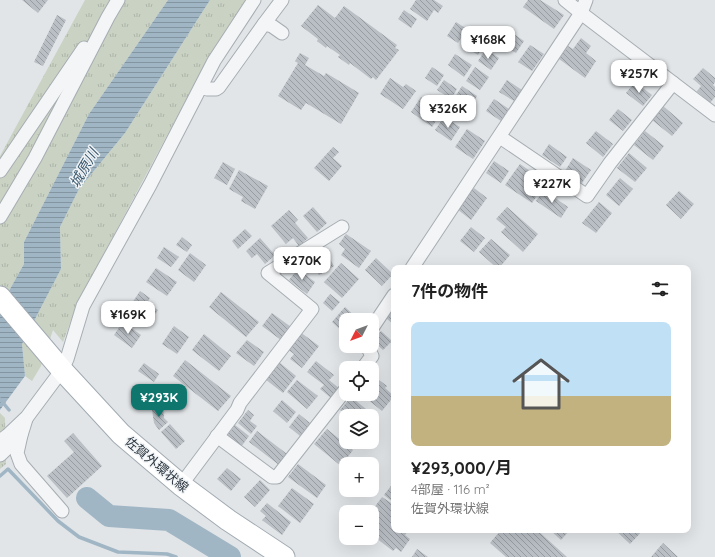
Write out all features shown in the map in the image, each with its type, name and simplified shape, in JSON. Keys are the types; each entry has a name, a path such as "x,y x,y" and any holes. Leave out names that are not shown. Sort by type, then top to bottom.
{"main road":[{"name":"佐賀外環状線","path":"0,297 59,366 121,434 181,485 228,520 284,557"}],"street":[{"path":"0,217 35,158 118,0"},
{"path":"0,441 8,436 27,417 59,366 67,359 84,306 150,185 214,61 254,0"},
{"path":"201,86 216,89 219,87 282,0"},
{"path":"564,0 715,115"},
{"path":"414,265 581,14 586,0"},
{"path":"0,171 83,50 108,17"},
{"path":"264,24 272,26 282,33"},
{"path":"500,137 587,196 610,163 673,83"},
{"path":"181,485 237,410 240,403 312,309 268,273 342,227"},
{"path":"379,318 391,300"},
{"path":"218,436 272,477 277,477 339,398"},
{"path":"27,417 17,453 21,464 62,511"},
{"path":"0,454 21,435"}],"green space":[{"path":"85,0 168,0 89,114 24,242 24,264 0,307 0,156"},
{"path":"210,0 246,0 210,55 77,304 63,342 53,330 41,366 32,381 25,376 22,344 61,269 60,227 79,189 125,133"},
{"path":"0,413 5,418 6,464 0,469"}],"water":[{"name":"城原川","path":"168,0 210,0 125,133 79,189 60,227 61,269 22,344 25,376 0,410 0,307 24,264 24,242 89,114"}],"building":[{"path":"22,0 48,0 38,13"},
{"path":"416,0 434,0 443,6 438,13 434,10 427,21 410,9"},
{"path":"528,0 540,0 564,15 554,29 523,7"},
{"path":"318,5 335,18 344,6 397,45 395,48 399,50 376,80 373,77 371,79 350,63 349,65 338,57 340,55 327,46 326,48 317,41 318,39 301,26"},
{"path":"404,10 417,19 411,28 398,19"},
{"path":"57,15 66,20 43,66 34,62"},
{"path":"456,22 467,29 458,43 447,36"},
{"path":"504,27 524,41 516,53 496,39"},
{"path":"471,35 485,44 478,55 463,46"},
{"path":"581,38 591,46 586,53 596,61 585,78 559,59 568,46 573,49"},
{"path":"530,45 544,54 532,71 518,62"},
{"path":"486,49 499,58 491,70 478,61"},
{"path":"300,53 309,58 305,65 324,76 326,73 359,93 341,124 306,103 301,110 278,96 298,63 295,61"},
{"path":"455,54 472,65 464,77 448,65"},
{"path":"432,67 444,75 437,86 425,78"},
{"path":"475,67 489,77 480,90 466,81"},
{"path":"703,68 715,78 713,85 715,87 715,97 710,103 697,91 701,86 693,79"},
{"path":"390,78 403,87 406,84 416,91 403,109 380,94"},
{"path":"444,80 457,89 451,99 437,90"},
{"path":"507,80 522,90 514,101 499,92"},
{"path":"635,82 652,95 643,106 626,93"},
{"path":"462,86 477,96 470,107 455,97"},
{"path":"421,97 442,111 432,127 411,112"},
{"path":"494,99 509,109 501,121 486,111"},
{"path":"663,106 683,123 672,136 652,120"},
{"path":"618,109 632,120 623,131 609,120"},
{"path":"444,117 460,127 451,141 435,130"},
{"path":"467,129 485,141 473,159 455,147"},
{"path":"596,131 613,144 603,157 586,143"},
{"path":"645,131 664,146 653,160 634,145"},
{"path":"549,144 567,157 560,167 542,155"},
{"path":"333,147 339,152 333,158 342,166 329,181 314,168"},
{"path":"629,153 647,168 635,182 617,168"},
{"path":"573,158 591,170 582,183 565,171"},
{"path":"494,161 509,171 501,183 486,173"},
{"path":"223,162 235,169 227,185 214,178"},
{"path":"520,164 543,180 537,189 530,184 526,190 536,197 532,203 505,185"},
{"path":"239,170 268,186 255,209 241,201 243,197 229,189"},
{"path":"620,178 633,189 619,206 606,195"},
{"path":"474,188 487,198 471,220 457,209"},
{"path":"544,190 568,207 561,218 536,201"},
{"path":"679,191 694,204 681,219 666,205"},
{"path":"599,202 612,213 596,233 582,223"},
{"path":"313,207 327,223 317,232 303,216"},
{"path":"507,207 538,234 523,252 501,232 506,227 496,219"},
{"path":"289,210 298,220 295,223 308,238 299,246 293,238 286,244 271,226"},
{"path":"471,227 485,238 474,252 460,241"},
{"path":"245,229 252,236 238,249 232,241"},
{"path":"346,234 371,251 359,268 341,255 345,249 339,244"},
{"path":"182,237 192,245 187,252 176,245"},
{"path":"260,238 275,255 265,264 257,254 252,258 246,251"},
{"path":"491,239 510,255 502,265 494,265 479,252"},
{"path":"164,247 179,257 171,267 157,258"},
{"path":"325,251 334,266 319,275 310,260"},
{"path":"190,253 206,265 194,282 178,270"},
{"path":"376,258 391,272 391,276 382,286 365,270"},
{"path":"341,263 359,279 342,298 324,282"},
{"path":"156,268 177,282 167,296 146,282"},
{"path":"298,269 315,282 307,294 289,280"},
{"path":"140,291 150,298 147,303 158,310 151,320 130,306"},
{"path":"221,292 259,322 246,337 209,307"},
{"path":"330,294 340,302 332,311 323,303"},
{"path":"345,307 351,313 340,313"},
{"path":"391,312 391,322 386,318"},
{"path":"272,313 291,327 281,340 262,326"},
{"path":"339,314 339,328 332,322"},
{"path":"123,322 141,335 132,348 114,335"},
{"path":"174,326 189,337 177,354 162,344"},
{"path":"381,331 391,340 383,350 379,346 379,333"},
{"path":"300,332 319,346 302,368 290,359 294,354 287,349"},
{"path":"204,334 231,356 219,371 192,350"},
{"path":"247,340 264,352 254,366 236,353"},
{"path":"185,360 231,396 218,411 173,376"},
{"path":"316,361 334,375 329,380 339,388 339,390 331,398 320,389 324,385 307,372"},
{"path":"279,362 296,376 283,393 265,379"},
{"path":"144,363 159,374 154,382 138,371"},
{"path":"297,380 318,396 307,409 287,392"},
{"path":"379,380 387,386 385,388 391,393 391,400 382,411 370,401 379,401"},
{"path":"282,400 296,412 287,423 273,411"},
{"path":"348,401 356,401 366,409 341,409"},
{"path":"163,408 164,418 168,422 159,430 154,423 152,410"},
{"path":"248,410 254,415 250,421 257,426 251,434 238,423"},
{"path":"299,414 310,423 300,436 289,427"},
{"path":"170,424 185,441 176,449 161,432"},
{"path":"235,425 249,436 241,447 227,436"},
{"path":"327,429 339,439 339,449 353,450 348,457 339,457 339,464 314,444"},
{"path":"257,431 287,454 279,465 249,442"},
{"path":"73,433 102,466 67,498 47,476 74,452 64,441"},
{"path":"298,464 326,485 317,498 288,477"},
{"path":"227,468 241,479 231,491 217,479"},
{"path":"260,480 270,490 255,507 244,497"},
{"path":"391,486 391,501 384,495"},
{"path":"292,488 314,504 300,523 278,506"},
{"path":"382,497 391,503 391,533 407,533 405,535 410,539 401,552 396,548 393,551 379,540 379,505 376,505"},
{"path":"267,503 291,522 282,535 262,520 266,516 260,511"},
{"path":"498,533 540,533 567,557 506,557 490,543"},
{"path":"553,533 567,533 561,540"},
{"path":"618,533 640,533 630,544"},
{"path":"663,543 678,557 651,557"},
{"path":"417,549 428,557 412,557"}],"waterway":[{"path":"0,399 9,410"},
{"path":"0,476 8,469 58,521 79,537 118,552 167,554 176,557"},
{"path":"87,498 109,516 169,520 230,557"}]}
